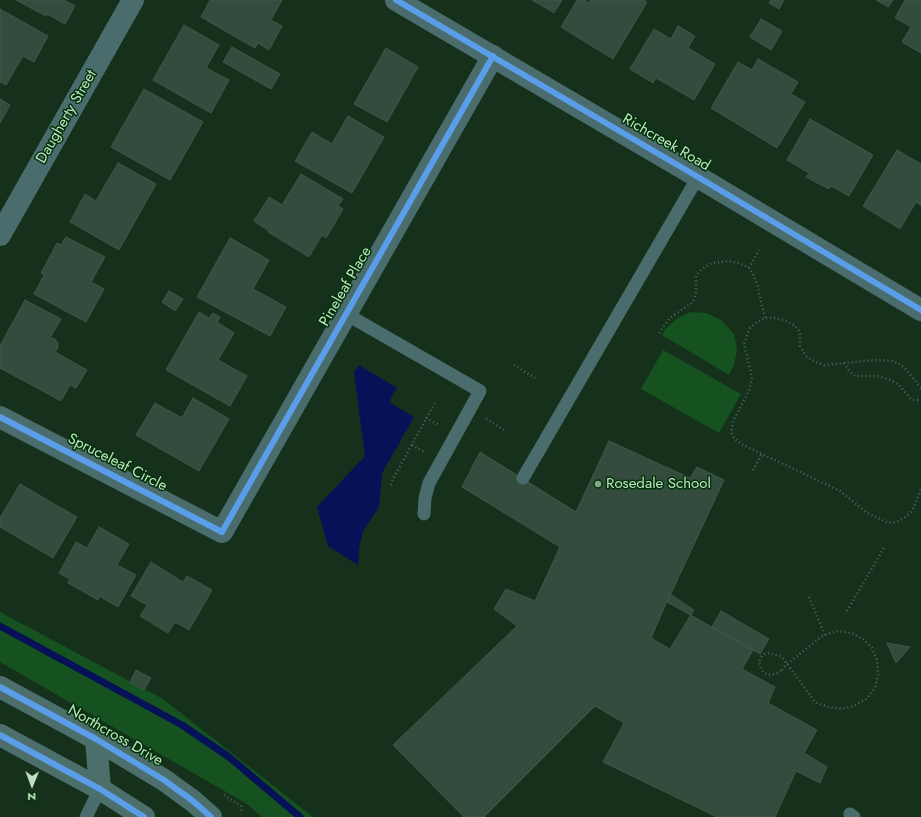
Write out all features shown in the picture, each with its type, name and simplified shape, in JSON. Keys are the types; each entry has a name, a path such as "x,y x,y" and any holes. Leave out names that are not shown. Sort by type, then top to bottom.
{"street":[{"name":"Daugherty Street","path":"0,235 133,0"},
{"name":"Richcreek Road","path":"396,0 921,310"},
{"name":"Pineleaf Place","path":"222,532 493,56"},
{"name":"Spruceleaf Circle","path":"0,417 222,532"},
{"name":"Northcross Drive","path":"0,687 96,739 164,780 193,801 211,817"},
{"path":"0,735 100,789 144,817"},
{"path":"96,739 100,789"}],"lane":[{"path":"523,478 698,177"},
{"path":"346,314 480,391 429,483 425,498 424,514"},
{"path":"86,817 100,789"}],"path":[{"path":"749,268 759,250"},
{"path":"659,333 670,318 693,302 696,294 696,276 702,269 712,263 728,261 739,263 749,268 757,284 765,318"},
{"path":"921,388 909,372 898,363 876,360 824,365 815,362 806,356 800,346 800,331 788,321 775,318 765,318 750,328 744,344 752,377 749,391 733,421 731,432 734,438 741,444 840,491 866,512 888,523 896,522 910,513 921,489"},
{"path":"844,362 849,371 855,376 877,376 891,380 898,384 912,400 921,400"},
{"path":"514,365 535,378"},
{"path":"391,485 436,401"},
{"path":"483,417 504,430"},
{"path":"426,418 441,426"},
{"path":"412,444 426,452"},
{"path":"753,470 762,454"},
{"path":"847,611 885,546"},
{"path":"809,597 825,635"},
{"path":"787,664 776,674 770,675 764,673 759,662 761,657 769,653 782,657 787,664 815,702 828,707 842,709 854,706 866,699 875,688 878,675 877,660 872,648 863,639 851,633 838,632 825,635 787,664"}],"green space":[{"path":"691,312 706,313 721,320 734,334 737,350 734,365 729,375 662,335 666,328 678,318"},
{"path":"663,350 741,394 719,433 641,389"},
{"path":"0,612 163,699 313,817 262,817 247,804 0,662"}],"shaded area":[{"path":"359,365 397,388 389,402 414,417 382,473 379,507 363,531 359,548 358,565 328,546 317,507 365,456 354,372"}],"building":[{"path":"16,0 64,0 75,6 65,24"},
{"path":"210,0 282,0 271,20 282,26 269,50 258,43 255,48 201,17"},
{"path":"532,0 562,0 554,13"},
{"path":"577,0 585,0 589,3 591,0 643,0 647,2 613,59 561,27"},
{"path":"771,0 784,0 779,9 769,3"},
{"path":"876,0 893,0 888,7"},
{"path":"905,0 921,0 921,53 902,42 911,27 895,18"},
{"path":"0,9 48,36 34,62 23,56 6,85 0,82"},
{"path":"761,19 782,31 771,50 750,37"},
{"path":"184,25 219,45 206,68 229,80 211,113 153,80"},
{"path":"678,26 695,36 688,48 715,64 694,100 656,78 653,83 630,69 654,29 671,39"},
{"path":"232,47 280,74 271,89 223,62"},
{"path":"386,48 418,67 387,122 354,104"},
{"path":"758,59 798,82 791,94 805,102 777,148 711,108 738,62 752,70"},
{"path":"144,89 203,122 170,180 111,147"},
{"path":"0,99 10,105 0,123"},
{"path":"348,116 384,137 352,193 295,161 312,132 332,144"},
{"path":"810,119 873,155 849,196 831,186 829,189 806,177 809,173 787,160"},
{"path":"897,150 921,164 921,205 916,202 900,229 863,206"},
{"path":"118,163 156,184 119,250 70,222 85,194 96,201"},
{"path":"301,174 343,199 338,206 343,209 326,238 322,235 309,257 268,232 269,231 254,221 269,197 282,205"},
{"path":"66,237 105,257 91,282 104,289 86,322 34,294 44,275 41,273 57,243 61,245"},
{"path":"230,238 269,260 253,289 286,307 270,336 197,297"},
{"path":"169,291 183,299 175,311 162,302"},
{"path":"25,300 61,319 50,338 55,339 58,343 58,348 55,352 87,370 76,388 70,385 61,401 0,368 0,346"},
{"path":"199,312 209,318 213,313 220,317 217,322 234,333 218,360 247,376 230,406 166,370"},
{"path":"193,398 229,419 199,471 136,435 155,403 182,418"},
{"path":"609,441 690,478 697,467 724,480 667,602 753,650 742,669 775,687 768,703 817,730 804,753 827,767 820,783 796,771 775,817 717,817 603,762 624,723 595,706 484,817 464,817 393,745 517,626 494,609 506,589 535,601 560,547 462,487 480,452 576,512"},
{"path":"20,484 77,517 53,558 0,527 0,518"},
{"path":"99,527 129,544 117,565 136,575 118,607 99,596 98,600 68,583 70,579 59,573 76,542 87,548"},
{"path":"151,562 183,582 187,576 212,590 189,630 175,622 168,633 140,616 147,605 131,596"},
{"path":"670,594 694,610 670,649 651,638"},
{"path":"721,611 769,639 760,654 712,627"},
{"path":"887,643 910,647 896,663"},
{"path":"136,670 151,678 144,690 130,682"}],"waterway":[{"path":"0,626 182,725 229,757 300,817"}],"cycle path":[{"path":"396,0 921,310"},
{"path":"0,417 222,532 493,56"},
{"path":"0,687 96,739 164,780 193,801 211,817"},
{"path":"0,735 100,789 144,817"}],"place":[{"name":"Rosedale School","path":"598,484"}]}
